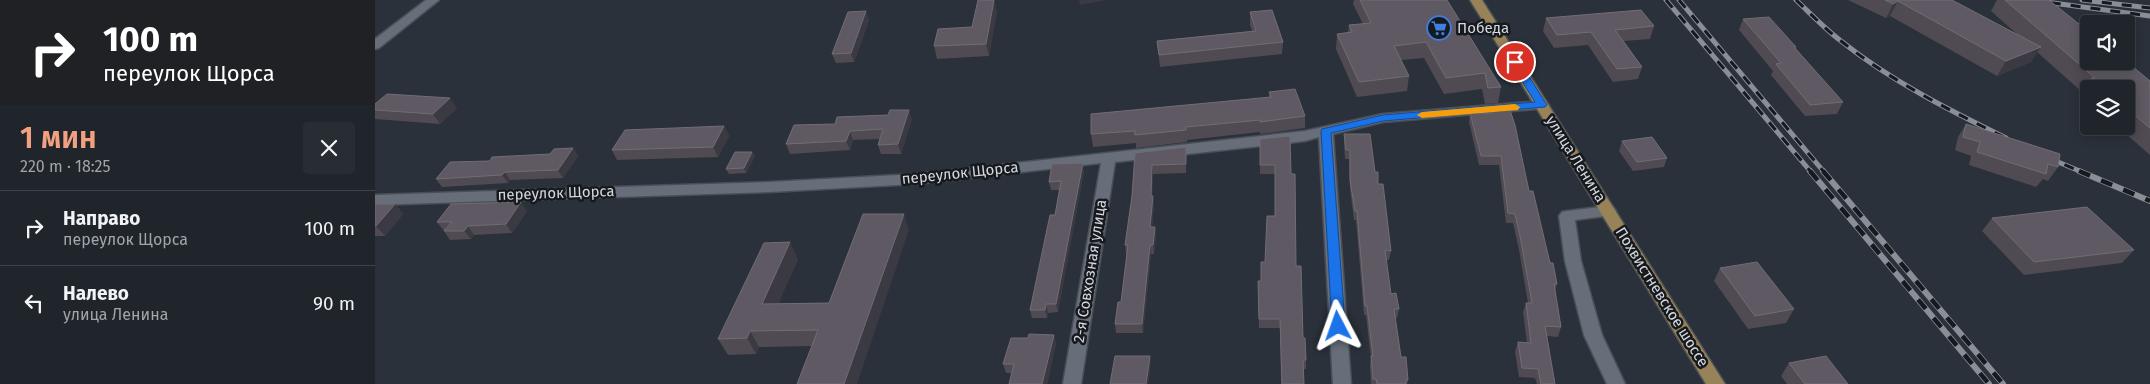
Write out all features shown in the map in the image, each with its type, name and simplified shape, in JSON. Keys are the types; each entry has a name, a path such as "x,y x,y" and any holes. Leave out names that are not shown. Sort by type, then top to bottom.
{"main road":[{"name":"улица Ленина","path":"1476,0 1608,211"},
{"name":"Похвистневское шоссе","path":"1608,211 1716,384"}],"street":[{"path":"375,45 433,0"},
{"name":"переулок Щорса","path":"375,200 770,187 916,179 1305,136 1383,118 1542,105"},
{"path":"1326,131 1342,384"},
{"name":"2-я Совхозная улица","path":"1071,384 1109,157"},
{"name":"улица Ленина","path":"1608,211 1567,216 1573,261 1593,335 1615,384"}],"building":[{"path":"978,0 994,0 986,44 934,46 938,29 972,27"},
{"path":"1360,0 1447,0 1501,87 1488,88 1485,73 1446,78 1426,42 1394,46 1409,76 1359,82 1337,34 1352,32 1349,25 1371,23"},
{"path":"1885,0 1952,0 2041,47 2006,61 1898,1 1893,4"},
{"path":"2005,0 2049,0 2080,25 2080,65"},
{"path":"1272,10 1283,42 1159,55 1157,41 1256,31 1250,12"},
{"path":"1641,10 1654,26 1615,30 1642,67 1617,69 1591,32 1557,35 1546,18"},
{"path":"866,11 851,53 832,54 848,12"},
{"path":"1769,17 1843,102 1810,105 1776,64 1781,63 1743,19"},
{"path":"2135,68 2150,81 2150,128 2135,116 2135,80 2093,80 2091,78 2095,78 2086,70"},
{"path":"1295,89 1305,116 1260,122 1260,120 1186,127 1186,130 1135,135 1135,131 1091,134 1091,114 1271,97 1269,92"},
{"path":"387,94 450,98 433,114 375,110 375,104"},
{"path":"1508,104 1515,125 1529,191 1533,191 1550,263 1553,263 1557,284 1554,284 1561,327 1545,326 1555,384 1541,384 1538,369 1522,368 1518,342 1531,343 1526,303 1532,303 1521,241 1515,214 1508,213 1501,156 1481,156 1470,113 1491,113 1490,106"},
{"path":"890,110 909,110 898,144 878,145 883,129 850,131 846,141 786,144 794,125 835,124 837,117 888,115"},
{"path":"1966,124 2060,154 2058,167 2048,164 2046,174 1977,152 1980,142 1963,137"},
{"path":"724,126 713,147 612,150 625,130"},
{"path":"1344,134 1370,134 1375,172 1378,172 1378,184 1383,184 1391,251 1385,250 1391,294 1396,293 1399,309 1394,309 1401,357 1406,357 1408,380 1406,380 1406,384 1377,384 1376,379 1373,379 1371,356 1373,356 1367,306 1365,306 1357,211 1355,211 1350,180 1350,150 1346,150"},
{"path":"1290,136 1291,174 1295,174 1296,266 1301,266 1303,338 1305,338 1306,360 1303,360 1304,384 1282,384 1280,319 1259,319 1258,281 1261,281 1261,262 1265,262 1267,216 1275,216 1275,165 1260,165 1260,139"},
{"path":"1652,137 1667,158 1637,162 1622,141"},
{"path":"1186,147 1186,164 1152,165 1151,196 1153,196 1150,227 1155,227 1153,245 1150,245 1142,324 1115,324 1118,302 1121,302 1128,245 1125,245 1132,196 1135,153"},
{"path":"573,148 558,170 505,172 502,175 436,179 450,162 490,161 492,157 550,154 554,149"},
{"path":"735,152 752,152 744,168 726,169"},
{"path":"1083,163 1056,304 1046,304 1045,310 1030,310 1050,215 1055,215 1061,181 1049,182 1052,164"},
{"path":"521,202 506,224 468,226 464,231 444,231 452,222 437,222 451,204"},
{"path":"375,204 395,204 376,226 375,226"},
{"path":"2087,207 2134,250 2034,262 1992,218"},
{"path":"863,214 904,214 844,384 797,384 818,330 750,331 747,338 718,339 764,243 790,242 762,304 829,303"},
{"path":"1757,262 1794,309 1755,316 1720,268"},
{"path":"1029,334 1054,335 1042,384 1009,384 1014,364 1003,364 1011,338 1028,338"},
{"path":"1115,356 1150,356 1146,384 1110,384"},
{"path":"1826,356 1848,384 1805,384 1789,363"}],"railway":[{"path":"1666,0 1811,172"},
{"path":"1679,0 1824,172"},
{"path":"1796,0 1860,56 1942,106 2006,138"},
{"path":"2031,0 2150,16"},
{"path":"2082,0 2150,8"},
{"path":"2046,157 2082,172"},
{"path":"1810,171 1989,384"},
{"path":"1823,171 2003,384"},
{"path":"2079,171 2150,201"}],"slow traffic":[{"path":"1422,115 1515,107"}],"place":[{"name":"Победа","path":"1439,28"}],"route":[{"path":"1338,326 1326,131 1383,118 1542,105 1515,62"}]}
